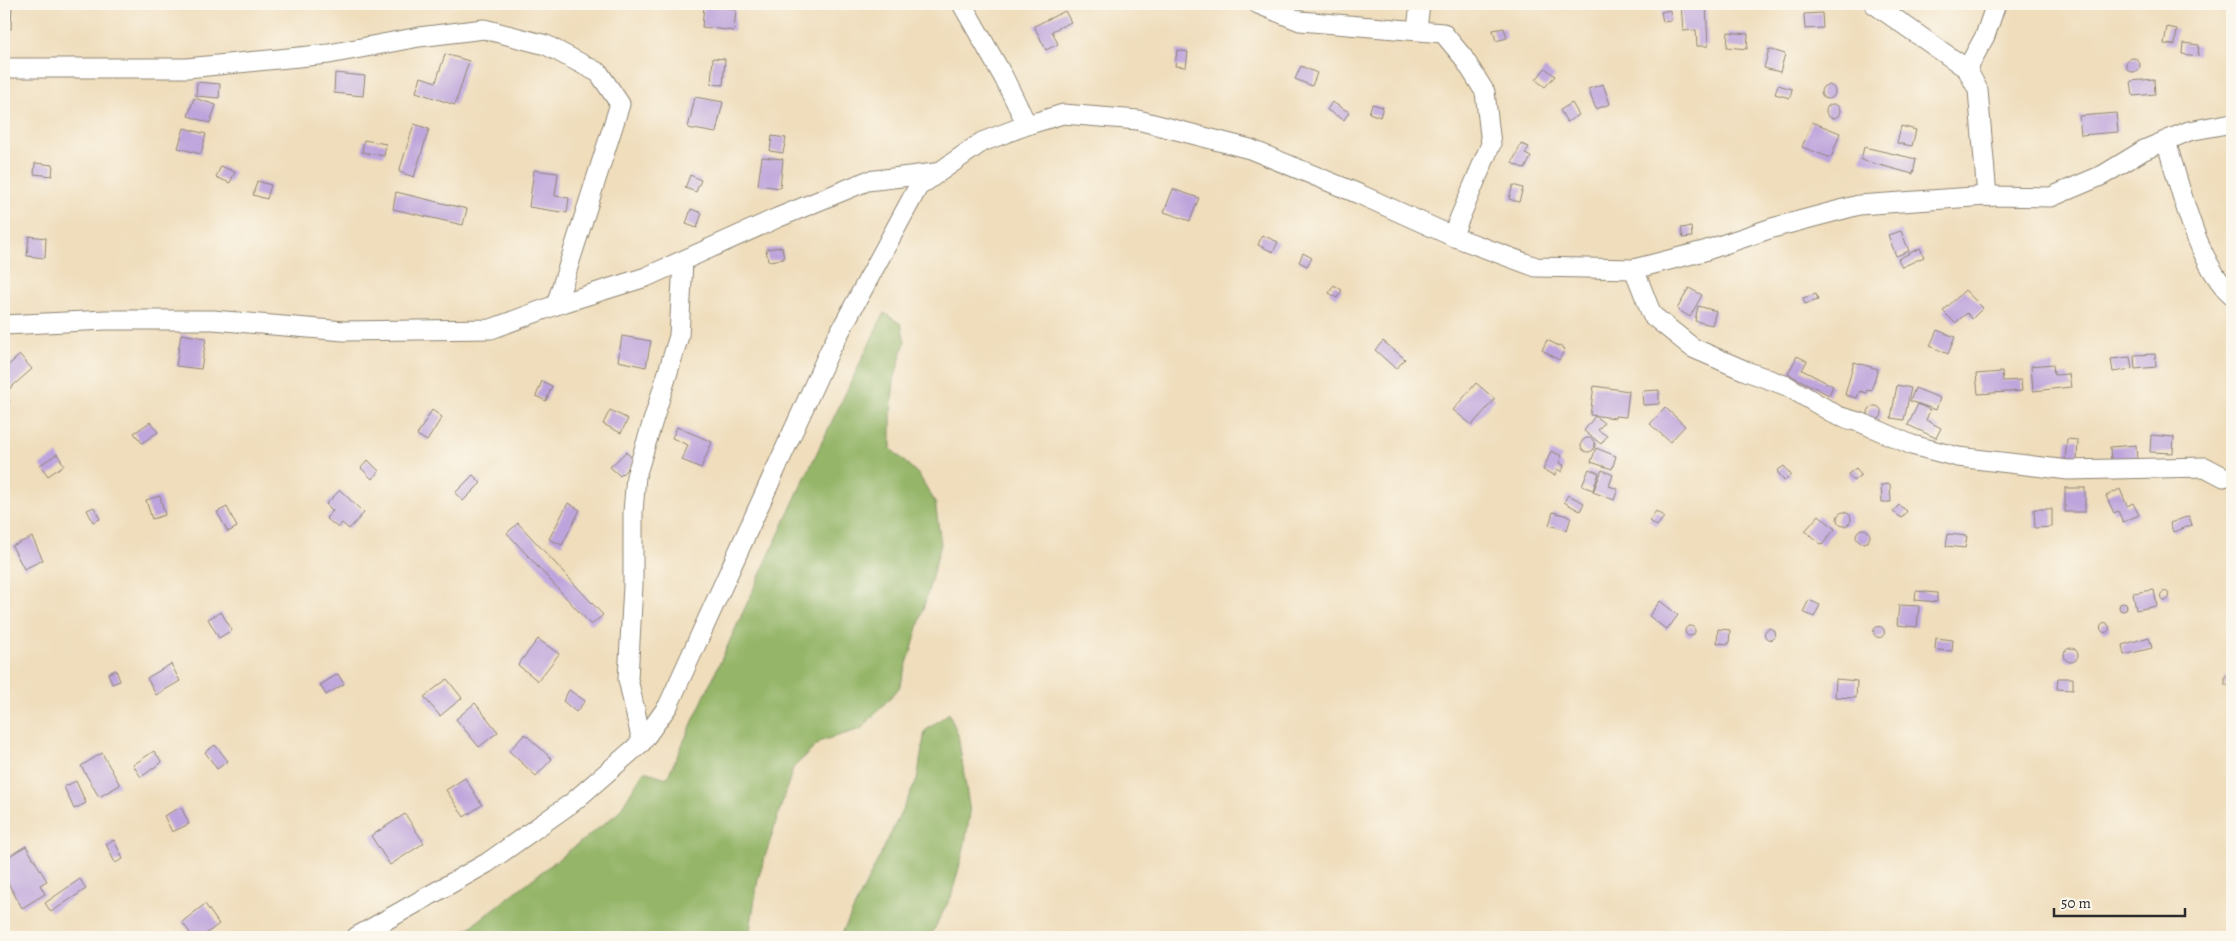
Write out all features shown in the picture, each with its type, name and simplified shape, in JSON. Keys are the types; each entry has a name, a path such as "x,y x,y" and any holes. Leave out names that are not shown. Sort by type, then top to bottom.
{"street":[{"path":"962,4 1004,78 1027,125"},
{"path":"1258,4 1300,21 1416,29 1443,33 1463,57 1485,92 1491,144 1452,236"},
{"path":"1416,29 1420,4"},
{"path":"1874,4 1967,69 1978,90 1987,196"},
{"path":"1967,69 1985,36 1996,4"},
{"path":"4,68 187,68 329,54 419,37 484,29 546,45 599,73 620,104 556,305"},
{"path":"356,937 487,862 573,802 642,742 668,706 756,518 830,350 918,187 935,173 982,142 1063,114 1138,120 1250,149 1359,194 1452,236 1536,266 1634,270 1704,251 1772,228 1859,205 1987,196 2051,197 2103,175 2144,150 2189,131 2232,123"},
{"path":"2166,141 2202,248 2222,286 2232,295"},
{"path":"4,325 106,320 213,320 344,331 491,329 556,305 646,277 867,181 935,173"},
{"path":"642,742 628,679 633,585 633,512 636,476 679,336 683,261"},
{"path":"1634,270 1652,315 1693,348 1746,371 1788,386 1838,416 1862,423 1912,445 1958,457 2068,470 2206,466 2224,477"}],"green space":[{"path":"884,313 901,324 905,342 894,380 891,412 891,449 919,475 935,502 941,544 914,642 899,688 861,729 821,741 793,768 758,879 749,937 453,937 465,931 618,813 644,771 667,778 798,492"},
{"path":"949,713 958,735 970,813 964,849 951,897 930,937 840,937 917,780 925,731"}],"building":[{"path":"4,4 12,4 11,29 4,29"},
{"path":"1681,4 1706,4 1708,46 1697,46 1696,30 1683,31"},
{"path":"704,5 736,9 734,31 702,27"},
{"path":"1670,10 1671,21 1663,22 1661,12"},
{"path":"1065,11 1071,22 1052,31 1058,44 1046,50 1034,26"},
{"path":"1822,13 1823,28 1805,29 1804,14"},
{"path":"2167,27 2177,29 2175,45 2164,44"},
{"path":"1504,28 1507,38 1496,41 1493,30"},
{"path":"1728,32 1748,34 1747,49 1727,47"},
{"path":"2183,43 2199,45 2198,56 2182,54"},
{"path":"1769,49 1785,54 1780,72 1764,68"},
{"path":"1177,50 1188,52 1186,67 1175,66"},
{"path":"445,54 469,61 455,105 416,92 421,77 436,82"},
{"path":"2232,56 2232,68 2229,61"},
{"path":"713,58 725,59 723,85 711,84"},
{"path":"2130,58 2136,58 2140,65 2136,72 2130,72 2126,68 2126,62"},
{"path":"1301,66 1317,73 1312,86 1295,79"},
{"path":"1545,68 1555,76 1545,87 1536,80"},
{"path":"335,73 365,76 363,96 334,93"},
{"path":"2154,79 2155,94 2133,96 2131,81"},
{"path":"197,82 220,84 219,98 196,96"},
{"path":"1603,84 1610,104 1596,109 1588,89"},
{"path":"1778,85 1792,89 1790,98 1775,94"},
{"path":"1825,85 1831,85 1835,92 1831,99 1825,99 1821,95 1821,89"},
{"path":"695,97 723,102 716,133 688,128"},
{"path":"194,98 216,105 210,123 188,116"},
{"path":"1332,102 1349,112 1344,120 1327,110"},
{"path":"1572,103 1579,115 1567,122 1560,110"},
{"path":"1372,104 1383,107 1380,117 1369,113"},
{"path":"1830,104 1836,104 1840,111 1836,118 1830,118 1826,114 1826,108"},
{"path":"2116,113 2118,132 2081,135 2079,116"},
{"path":"1812,122 1840,133 1831,158 1802,147"},
{"path":"414,124 429,129 414,177 399,172"},
{"path":"1901,126 1916,130 1912,146 1897,143"},
{"path":"184,128 206,134 201,154 178,148"},
{"path":"772,136 786,138 783,153 770,151"},
{"path":"364,140 386,144 384,156 362,152"},
{"path":"1521,144 1529,147 1525,154 1531,157 1525,169 1512,163"},
{"path":"1864,147 1916,159 1913,174 1861,160"},
{"path":"762,157 783,159 780,188 758,185"},
{"path":"35,163 53,165 52,176 34,174"},
{"path":"221,166 235,172 230,183 216,177"},
{"path":"534,170 558,173 555,196 569,198 567,213 529,207"},
{"path":"690,175 701,180 696,192 685,188"},
{"path":"257,181 271,185 267,199 253,195"},
{"path":"1513,185 1523,188 1519,202 1509,199"},
{"path":"1173,189 1199,198 1190,221 1164,212"},
{"path":"396,192 467,209 463,225 393,209"},
{"path":"691,209 702,213 697,228 686,224"},
{"path":"1691,227 1692,237 1683,238 1681,228"},
{"path":"1901,231 1909,251 1896,256 1888,235"},
{"path":"1262,235 1278,242 1273,252 1258,245"},
{"path":"29,236 46,238 45,258 27,256"},
{"path":"782,247 784,259 768,261 766,249"},
{"path":"1920,248 1924,257 1902,267 1898,259"},
{"path":"1303,253 1312,258 1307,266 1299,262"},
{"path":"1334,285 1342,290 1337,298 1329,293"},
{"path":"1689,288 1702,295 1690,317 1677,309"},
{"path":"1965,290 1983,308 1972,319 1967,313 1955,323 1943,311"},
{"path":"1816,294 1818,300 1805,304 1803,298"},
{"path":"1698,306 1716,311 1712,325 1695,321"},
{"path":"1937,330 1955,337 1948,354 1930,346"},
{"path":"181,334 206,338 201,369 176,366"},
{"path":"622,336 651,341 646,367 618,361"},
{"path":"1547,340 1565,349 1559,360 1542,350"},
{"path":"1383,341 1405,359 1396,369 1375,350"},
{"path":"2155,354 2156,367 2135,369 2134,355"},
{"path":"20,355 32,369 7,391 4,388 4,369"},
{"path":"1797,356 1807,361 1802,370 1833,386 1829,395 1788,374"},
{"path":"2130,357 2132,369 2113,372 2111,359"},
{"path":"1854,362 1878,369 1871,391 1867,390 1866,393 1860,391 1857,398 1845,395"},
{"path":"2053,364 2054,375 2069,374 2071,387 2033,391 2031,366"},
{"path":"2002,372 2003,381 2021,380 2022,391 1978,394 1976,374"},
{"path":"542,381 552,386 546,401 536,396"},
{"path":"1476,383 1495,399 1472,425 1453,410"},
{"path":"1897,385 1911,388 1904,420 1891,418"},
{"path":"1594,386 1629,391 1626,417 1615,416 1615,418 1590,415"},
{"path":"1915,388 1940,398 1936,410 1910,401"},
{"path":"1659,390 1659,404 1643,405 1642,391"},
{"path":"4,394 10,401 4,407"},
{"path":"1918,404 1930,410 1926,420 1941,428 1936,438 1908,425"},
{"path":"1875,406 1880,408 1882,413 1880,418 1875,420 1870,418 1868,413 1870,408"},
{"path":"1665,407 1685,426 1670,442 1650,424"},
{"path":"432,410 442,417 427,441 417,435"},
{"path":"610,410 628,419 621,433 603,424"},
{"path":"1595,416 1604,423 1598,430 1607,436 1601,444 1584,431"},
{"path":"150,422 158,432 142,443 134,433"},
{"path":"677,427 712,442 701,468 682,460 688,445 672,438"},
{"path":"2151,435 2174,437 2173,453 2150,452"},
{"path":"1585,438 1591,438 1595,445 1591,452 1585,452 1581,448 1581,442"},
{"path":"2067,439 2078,440 2077,461 2065,460"},
{"path":"2136,445 2137,460 2111,462 2110,447"},
{"path":"1596,448 1616,456 1612,469 1591,462"},
{"path":"1551,451 1562,456 1559,463 1564,465 1562,472 1557,469 1555,475 1543,470"},
{"path":"626,452 635,461 620,476 610,467"},
{"path":"57,454 64,465 48,476 40,465"},
{"path":"368,460 379,471 372,479 361,468"},
{"path":"1784,466 1791,475 1784,481 1777,471"},
{"path":"1856,468 1861,475 1853,481 1848,474"},
{"path":"1589,469 1599,473 1593,490 1582,486"},
{"path":"1602,470 1613,475 1609,486 1618,489 1614,500 1593,492"},
{"path":"473,475 481,483 463,501 455,493"},
{"path":"1890,484 1891,502 1882,502 1881,485"},
{"path":"2065,488 2085,488 2085,512 2065,512"},
{"path":"2120,489 2127,506 2133,503 2139,515 2123,522 2118,511 2114,513 2106,496"},
{"path":"340,490 364,513 349,529 342,523 338,528 326,518 333,511 326,504"},
{"path":"4,495 9,506 4,509"},
{"path":"1568,495 1584,503 1580,511 1564,502"},
{"path":"160,496 165,515 152,519 146,500"},
{"path":"568,503 580,510 562,545 549,539"},
{"path":"1899,505 1907,511 1902,518 1893,512"},
{"path":"94,507 100,519 93,522 87,510"},
{"path":"227,507 237,527 228,532 217,512"},
{"path":"2034,509 2052,509 2052,527 2035,528"},
{"path":"1656,511 1664,517 1657,526 1649,521"},
{"path":"1553,512 1571,517 1567,530 1549,525"},
{"path":"1844,512 1849,514 1851,519 1849,524 1844,526 1839,524 1837,519 1839,514"},
{"path":"1819,515 1835,529 1822,545 1805,531"},
{"path":"2189,516 2192,525 2173,532 2170,523"},
{"path":"518,523 603,615 591,625 507,533"},
{"path":"1863,529 1868,531 1870,536 1868,541 1863,543 1858,541 1856,536 1858,531"},
{"path":"1948,534 1967,536 1965,548 1946,546"},
{"path":"32,537 43,560 24,569 12,546"},
{"path":"2154,590 2157,606 2136,610 2133,593"},
{"path":"1916,591 1937,593 1937,602 1915,600"},
{"path":"2165,591 2170,596 2165,601 2160,596"},
{"path":"1809,600 1820,605 1814,617 1803,612"},
{"path":"1660,601 1678,615 1667,630 1649,616"},
{"path":"2123,603 2127,607 2123,611 2119,607"},
{"path":"1899,605 1919,606 1917,627 1897,625"},
{"path":"221,612 232,630 219,638 208,619"},
{"path":"2105,623 2110,628 2105,633 2100,628"},
{"path":"1690,626 1695,631 1690,636 1685,631"},
{"path":"1877,627 1881,627 1884,632 1883,636 1877,637 1874,634 1874,630"},
{"path":"1770,628 1776,634 1770,640 1764,634"},
{"path":"1718,629 1730,630 1729,644 1717,643"},
{"path":"2149,637 2152,648 2124,655 2122,645"},
{"path":"1936,638 1953,640 1952,651 1935,650"},
{"path":"538,639 559,654 538,681 518,665"},
{"path":"2071,648 2076,650 2078,655 2076,660 2071,662 2066,660 2064,655 2066,650"},
{"path":"171,664 180,681 156,695 147,678"},
{"path":"116,670 120,681 112,684 108,673"},
{"path":"338,674 344,684 326,695 320,685"},
{"path":"2225,676 2232,676 2232,685 2225,685"},
{"path":"2058,678 2073,678 2073,690 2057,689"},
{"path":"447,679 462,698 440,716 424,697"},
{"path":"1836,679 1857,681 1856,698 1835,697"},
{"path":"569,690 585,701 576,712 563,701"},
{"path":"475,703 498,732 479,747 456,719"},
{"path":"525,734 552,759 536,776 509,751"},
{"path":"215,745 228,761 217,769 205,752"},
{"path":"154,751 162,762 141,777 133,765"},
{"path":"102,753 120,785 99,797 81,766"},
{"path":"465,778 482,805 464,817 446,790"},
{"path":"76,781 86,803 74,809 64,787"},
{"path":"181,807 189,824 172,832 164,816"},
{"path":"405,814 424,843 390,865 371,836"},
{"path":"114,840 123,859 115,863 106,844"},
{"path":"26,846 47,881 40,885 45,894 22,908 4,876 4,859"},
{"path":"80,879 86,889 51,912 45,903"},
{"path":"205,904 219,924 202,937 193,937 182,922"}]}
